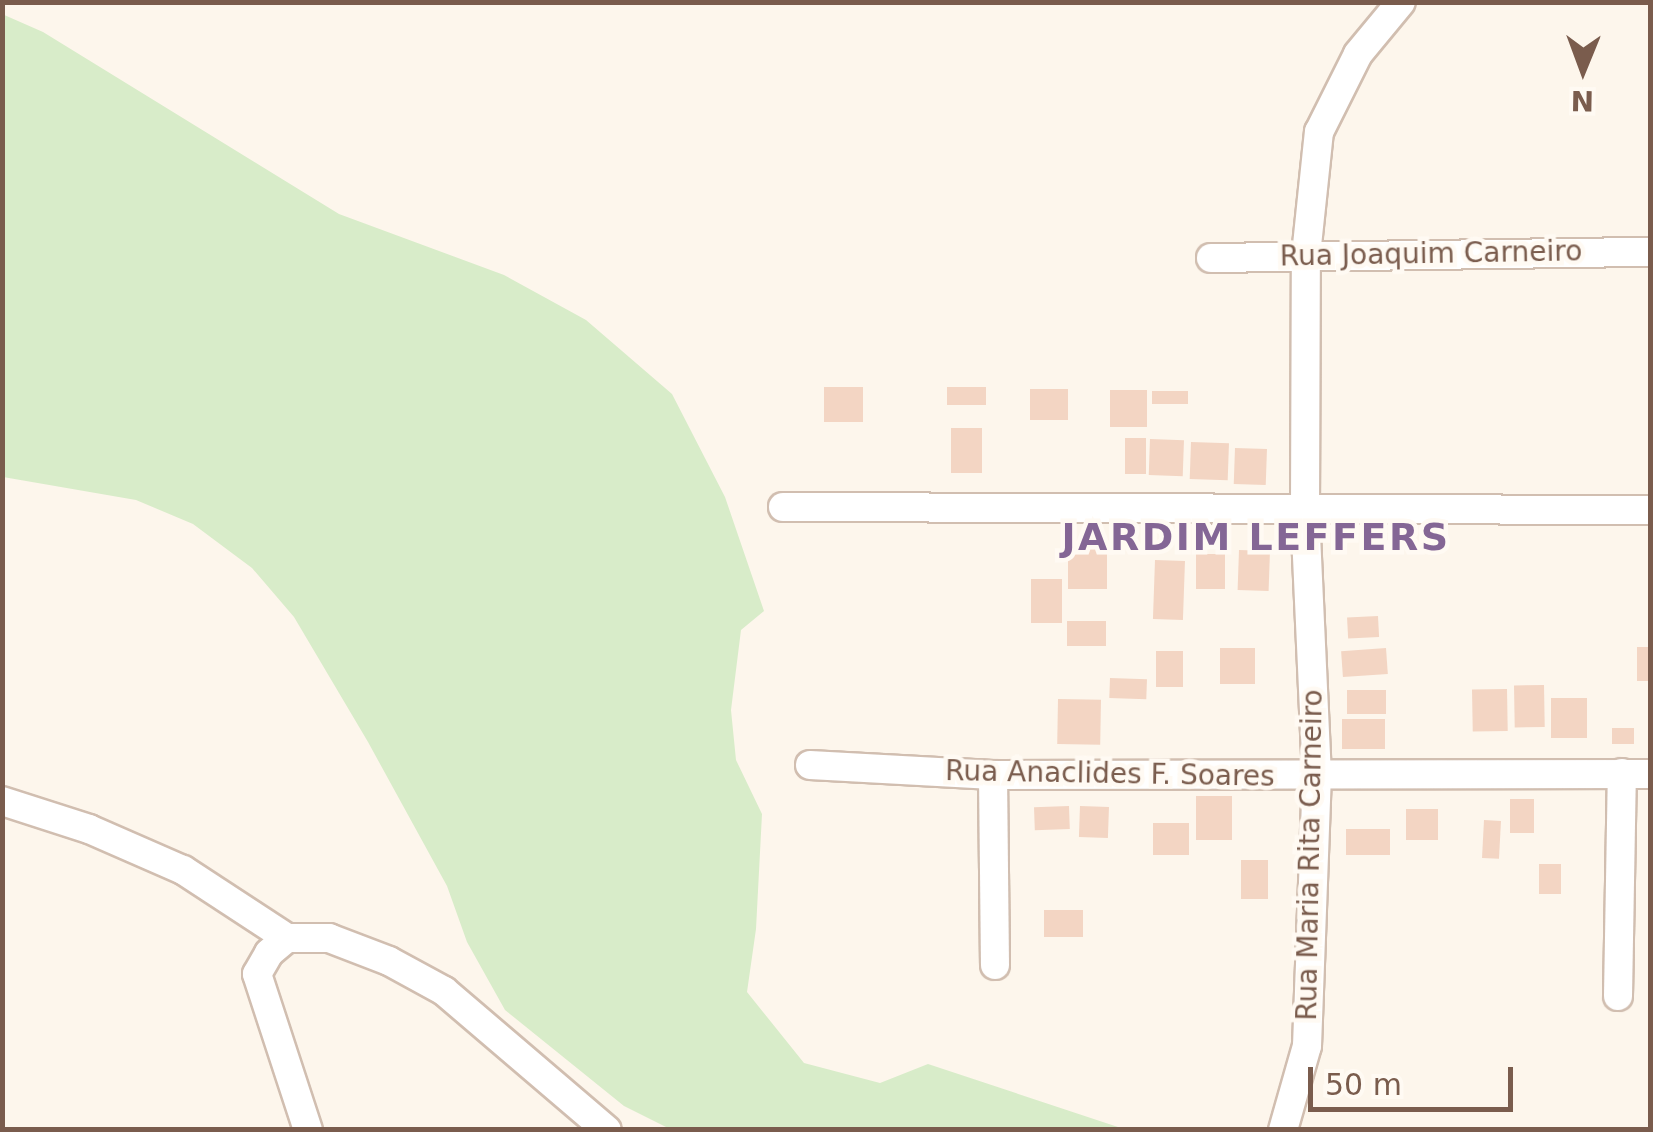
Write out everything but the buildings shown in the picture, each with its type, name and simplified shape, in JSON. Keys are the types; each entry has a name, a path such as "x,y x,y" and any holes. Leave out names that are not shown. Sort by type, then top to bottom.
{"street":[{"name":"Rua Maria Rita Carneiro","path":"1283,1130 1307,1046 1317,777 1305,508 1306,255 1319,132 1358,54 1401,2"},
{"name":"Rua Joaquim Carneiro","path":"1211,258 1650,252"},
{"path":"782,507 1650,510"},
{"name":"Rua Anaclides F. Soares","path":"810,765 993,774 1650,774"},
{"path":"1618,996 1622,773"},
{"path":"993,774 995,965"},
{"path":"2,800 89,828 183,870 287,938 328,938 389,961 444,992 607,1130"},
{"path":"287,938 268,953 257,974 308,1130"}],"green space":[{"path":"2,14 43,32 339,214 504,275 586,320 672,394 725,497 764,611 741,630 731,710 736,760 762,814 756,929 747,992 804,1063 880,1083 928,1064 1124,1129 670,1129 624,1106 505,1010 467,942 447,886 368,742 294,617 252,568 193,524 136,500 3,477"}],"district":[{"name":"JARDIM LEFFERS","path":"1256,538"}]}
